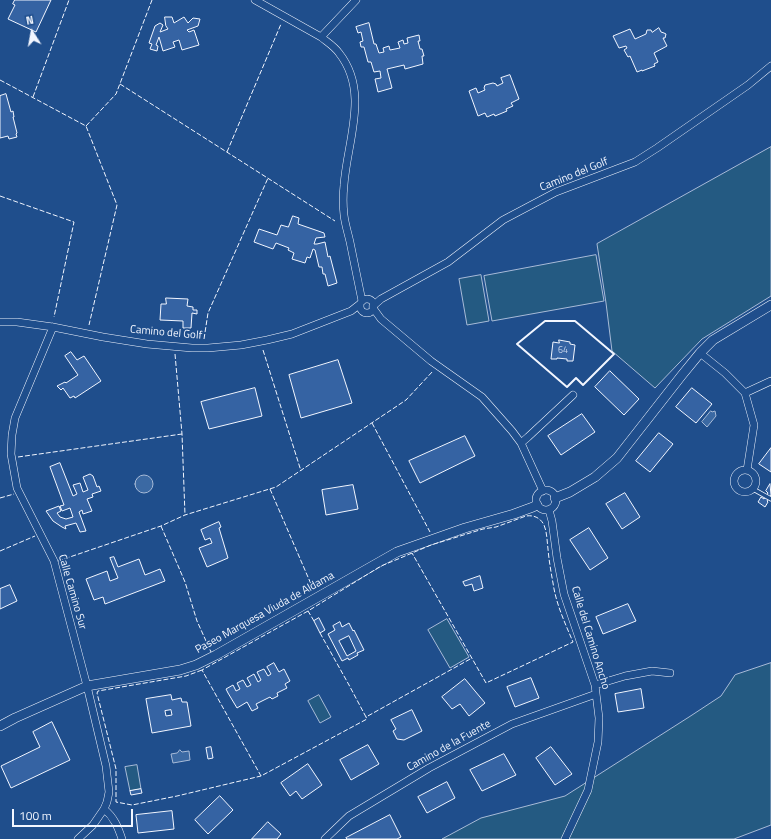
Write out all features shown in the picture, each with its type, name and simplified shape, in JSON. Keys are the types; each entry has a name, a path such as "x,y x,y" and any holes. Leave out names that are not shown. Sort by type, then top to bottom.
{"street":[{"path":"255,0 321,37 339,52 348,68 354,88 355,100 354,118 344,185 344,215 359,283 367,305 431,361 482,397 521,443 543,491"},
{"path":"321,37 356,0"},
{"name":"Camino del Golf","path":"0,322 17,322 147,344 192,348 241,345 292,334 381,299 448,262 503,220 556,192 635,162 748,85 771,66"},
{"path":"555,498 570,492 595,477 617,458 700,353 713,340 771,305"},
{"name":"Calle Camino Sur","path":"53,327 15,418 12,435 12,454 17,488 54,560 106,766 109,792 107,802 93,824 78,839"},
{"path":"700,353 725,373 745,393 754,426 747,470"},
{"path":"745,393 771,381"},
{"path":"521,443 574,395"},
{"path":"742,470 747,470 755,475 755,485 748,491 742,491 735,484 735,478 737,473 742,470"},
{"path":"540,492 551,492 555,498 556,501 554,506 549,510 542,510 537,505 536,498 540,492"},
{"name":"Paseo Marquesa Viuda de Aldama","path":"0,726 14,718 87,686 180,670 196,665 397,552 465,528 514,514 537,505"},
{"name":"Calle del Camino Ancho","path":"549,510 564,594 595,684 599,718 598,742 588,790 565,839"},
{"path":"595,684 652,671 670,673"},
{"name":"Camino de la Fuente","path":"325,839 349,816 436,764 512,724 596,694"},
{"path":"104,808 115,820 122,839"}],"lane":[{"path":"753,488 771,499"}],"shaded area":[{"path":"771,147 771,296 702,339 655,388 612,351 597,244"},
{"path":"596,255 604,301 492,321 484,276"},
{"path":"481,275 489,321 467,325 459,279"},
{"path":"711,411 715,411 716,416 707,427 702,422"},
{"path":"144,475 150,478 153,484 150,490 144,493 138,490 135,484 138,478"},
{"path":"447,619 469,657 450,668 428,630"},
{"path":"771,663 771,825 734,839 442,839 481,818 565,796 721,696 735,675"},
{"path":"319,695 331,717 320,723 308,701"},
{"path":"180,750 182,752 189,751 190,760 173,763 171,754 177,753"},
{"path":"137,765 141,789 130,791 125,767"}],"building":[{"path":"15,0 51,0 36,32 8,19 15,5 13,4"},
{"path":"165,17 172,17 174,23 184,17 188,23 193,18 200,19 198,26 187,30 189,32 194,30 199,45 182,50 179,40 173,42 175,47 163,51 159,37 156,45 158,46 157,51 150,49 152,44 149,43 155,26 160,23 163,25 160,32 168,29 166,26"},
{"path":"369,23 374,44 376,44 379,53 384,52 383,48 389,46 390,50 400,48 398,42 403,40 404,44 408,43 407,38 419,35 420,41 418,41 424,56 422,56 423,64 405,69 404,65 387,69 392,88 378,92 375,79 381,78 380,71 374,72 371,62 368,62 364,47 361,47 360,42 363,41 361,32 358,33 356,27"},
{"path":"659,28 661,32 666,34 665,38 663,38 667,46 654,53 658,62 654,64 655,66 637,72 630,56 628,57 624,50 627,48 626,46 619,48 613,36 630,29 635,39 646,34 647,30 651,30 652,32"},
{"path":"510,75 519,99 511,103 513,106 506,109 507,111 495,116 494,114 487,117 485,113 478,116 469,91 476,88 478,93 485,90 485,85 493,83 497,86 503,83 501,78"},
{"path":"6,94 11,112 13,111 17,133 17,137 9,139 8,136 0,138 0,96"},
{"path":"293,216 299,218 298,224 324,233 325,237 316,238 314,244 325,242 328,257 330,256 337,283 328,286 325,274 323,274 322,267 319,267 315,250 313,249 310,258 307,257 305,263 292,259 294,253 288,250 289,248 276,243 273,249 254,242 259,229 277,235 281,225 288,227"},
{"path":"166,298 188,299 187,306 193,307 193,310 197,310 197,314 192,313 191,328 183,328 183,321 160,320 161,304 166,304"},
{"path":"559,340 570,342 570,344 575,345 573,361 557,358 551,359 553,342 559,343"},
{"path":"71,352 77,360 84,356 101,381 75,398 74,396 70,398 63,388 61,390 57,386 65,382 66,383 78,375 65,356"},
{"path":"338,360 352,403 301,418 289,375"},
{"path":"610,371 639,399 624,415 595,387"},
{"path":"255,388 262,416 209,429 201,402"},
{"path":"692,388 712,404 696,423 676,407"},
{"path":"582,414 595,432 561,455 548,436"},
{"path":"659,433 673,444 650,472 636,461"},
{"path":"465,436 475,456 420,483 409,461"},
{"path":"771,448 771,472 759,464"},
{"path":"60,463 73,496 77,494 73,485 80,483 83,492 88,490 83,477 90,474 93,476 97,487 99,486 101,491 92,494 93,497 87,499 92,511 83,514 82,510 79,512 86,531 80,532 76,523 65,526 66,529 62,527 53,521 46,511 59,506 61,511 57,513 60,517 66,519 73,517 70,508 62,511 60,506 64,505 50,467"},
{"path":"770,484 771,495 765,507 758,502 761,497 764,499 768,493 766,491"},
{"path":"353,485 358,509 326,515 322,490"},
{"path":"625,493 640,517 622,529 606,504"},
{"path":"219,522 221,527 219,528 228,558 207,567 199,548 212,543 210,538 205,540 201,530"},
{"path":"589,528 608,558 590,570 570,540"},
{"path":"114,557 118,567 139,559 145,575 160,569 165,581 105,604 103,597 94,600 86,579 107,571 110,581 118,578 110,558"},
{"path":"480,576 483,588 474,591 472,584 465,586 463,582"},
{"path":"10,585 17,601 0,609 0,589"},
{"path":"628,604 636,621 603,634 596,617"},
{"path":"319,618 325,630 320,633 314,621"},
{"path":"340,622 342,627 349,623 364,650 357,653 358,655 349,660 348,658 342,661 328,634 335,630 333,626","holes":["349,636 356,651 347,656 339,641"]},
{"path":"274,663 279,672 284,669 290,681 285,684 287,688 277,693 278,696 272,699 270,697 256,704 258,708 252,711 247,702 237,708 226,689 233,685 236,691 240,689 237,683 243,680 247,687 251,685 247,678 254,674 258,682 261,680 257,672 264,669 268,676 271,674 267,667"},
{"path":"531,678 539,698 515,707 507,687"},
{"path":"465,679 485,703 469,716 460,704 452,709 442,697"},
{"path":"641,689 644,708 618,712 615,694"},
{"path":"171,695 172,700 181,698 182,702 187,702 191,726 152,733 146,699","holes":["171,710 172,715 166,716 165,711"]},
{"path":"412,710 422,731 404,740 397,739 393,731 396,729 391,720"},
{"path":"52,722 70,760 11,788 1,766 40,747 33,732"},
{"path":"368,745 379,764 351,780 340,760"},
{"path":"211,747 213,758 208,759 206,748"},
{"path":"551,747 572,774 555,785 536,758"},
{"path":"504,754 516,775 482,791 470,770"},
{"path":"308,764 322,785 302,799 296,791 290,796 281,783"},
{"path":"447,782 455,798 427,813 418,797"},
{"path":"141,789 142,793 131,795 130,791"},
{"path":"220,796 233,810 208,834 195,820"},
{"path":"172,811 174,829 138,833 136,815"},
{"path":"390,815 401,837 397,839 346,838"},
{"path":"268,822 281,834 277,839 252,839"}],"fence":[{"path":"33,97 69,0"},
{"path":"86,126 116,94 152,0"},
{"path":"227,152 281,24"},
{"path":"0,80 86,126 117,205 89,325"},
{"path":"120,84 335,221"},
{"path":"204,339 208,313 268,178"},
{"path":"0,196 74,222 54,317"},
{"path":"263,350 301,471"},
{"path":"175,354 182,434 185,515"},
{"path":"58,561 161,526 185,515 276,487 406,400 433,371"},
{"path":"372,423 430,532"},
{"path":"18,457 182,434"},
{"path":"270,489 314,591"},
{"path":"0,498 14,494"},
{"path":"314,621 308,611 381,566 431,545 483,529 496,527 526,516 531,516 536,517 544,525 554,591 573,642 486,683 412,553"},
{"path":"161,526 185,582 197,621 211,652"},
{"path":"0,551 35,536"},
{"path":"308,611 202,670 261,776 367,719 366,717"},
{"path":"320,633 366,717 472,658"},
{"path":"202,670 186,676 98,691 97,693 116,769 116,802 132,805 261,776"}],"wall":[{"path":"545,321 575,321 614,354 583,385 576,378 567,387 517,344 545,321"}]}
